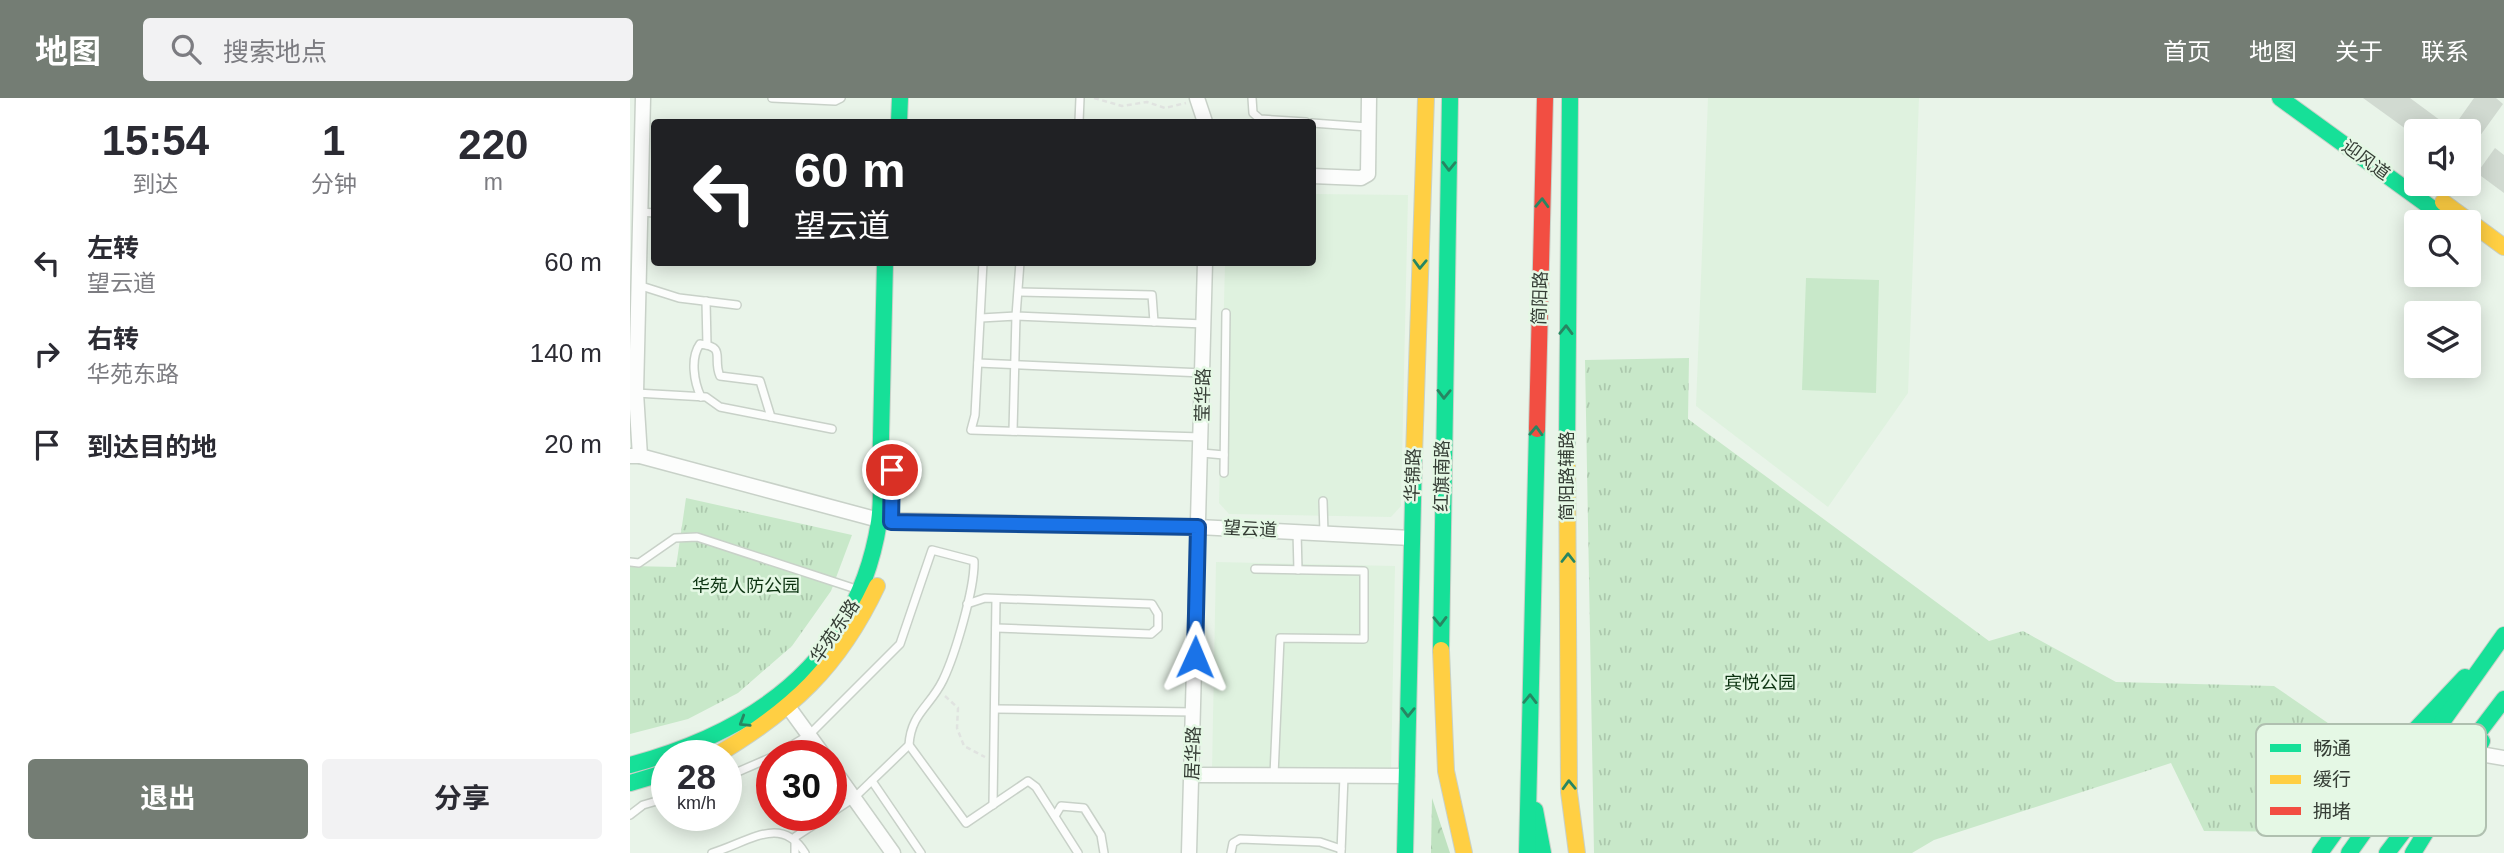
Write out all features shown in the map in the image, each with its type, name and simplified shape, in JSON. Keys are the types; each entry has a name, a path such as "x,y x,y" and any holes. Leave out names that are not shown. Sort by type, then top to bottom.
{"main road":[{"path":"889,119 890,98"},
{"path":"899,119 900,98"},
{"name":"华锦路","path":"1405,853 1411,538 1426,98"},
{"name":"红旗南路","path":"1450,98 1440,621 1446,771 1464,853"},
{"name":"简阳路","path":"1529,768 1545,98"},
{"name":"简阳路辅路","path":"1570,98 1566,363 1569,792 1577,853"},
{"name":"迎风道","path":"2289,99 2314,122 2435,210"},
{"name":"迎风道","path":"2289,99 2404,175"},
{"name":"迎风道","path":"2434,196 2504,247"},
{"path":"2481,245 2504,261"},
{"name":"华苑东路","path":"885,266 885,521"},
{"name":"华苑东路","path":"736,740 786,703 867,593 872,563 885,521 895,266"},
{"path":"2440,724 2502,638"},
{"path":"2421,724 2502,638"},
{"path":"2485,724 2504,699"},
{"name":"华苑东路","path":"630,765 708,742 786,703"},
{"path":"2486,734 2504,706"},
{"path":"1527,853 1529,768"},
{"path":"1529,768 1543,853"},
{"path":"630,782 651,776"},
{"path":"2320,853 2332,836"},
{"path":"2350,853 2361,836"},
{"path":"2387,853 2399,836"},
{"path":"2413,853 2423,836"}],"street":[{"path":"635,456 638,285 647,213 643,98"},
{"path":"1316,176 1362,178 1367,174 1369,98"},
{"path":"1198,99 1204,119"},
{"name":"莹华路","path":"1198,527 1205,266"},
{"name":"望云道","path":"635,456 885,521 1198,527 1411,538"},
{"name":"居华路","path":"1189,853 1198,527"},
{"path":"786,703 813,740"},
{"path":"2486,755 2504,758"},
{"path":"1193,775 1407,775"},
{"path":"847,787 893,853"}],"lane":[{"path":"772,98 835,101 841,98"},
{"path":"1079,119 1080,98"},
{"path":"1252,98 1253,113 1260,119"},
{"path":"1316,123 1368,127"},
{"path":"983,266 978,363 971,430 1202,437"},
{"path":"1013,431 1020,266"},
{"path":"638,285 679,298 737,305"},
{"path":"1018,292 1152,295 1154,322"},
{"path":"706,301 707,345"},
{"path":"1224,473 1226,313"},
{"path":"981,318 1204,324"},
{"path":"701,397 693,379 696,349 700,344 717,349 720,376 760,381 771,417"},
{"path":"978,363 1203,373"},
{"path":"636,393 701,397 720,407 832,429"},
{"path":"1202,453 1224,455"},
{"path":"1323,501 1324,533"},
{"path":"1297,532 1298,570"},
{"path":"630,562 639,563 675,538 697,537 867,593"},
{"path":"801,740 809,735 900,643 932,550 974,561 975,573 967,604 943,680 910,728 909,746 966,823 1028,781 1077,853"},
{"path":"1255,569 1364,571 1364,639 1280,638 1274,775"},
{"path":"967,604 996,599 1152,604 1158,614 1158,628 1151,634 996,628"},
{"path":"993,805 996,599"},
{"path":"995,709 1194,712"},
{"path":"847,802 909,746"},
{"path":"1231,853 1233,843 1240,838 1320,842 1341,851 1344,775"},
{"path":"872,781 921,853"},
{"path":"630,815 651,803"},
{"path":"1055,817 1061,806 1084,808 1097,828 1104,853"},
{"path":"795,837 804,831"},
{"path":"712,853 772,832 783,832 795,837 805,853"},
{"path":"795,837 795,853"}],"path":[{"path":"1094,98 1122,106 1147,102 1165,108 1198,99"},
{"path":"937,689 958,708 957,727 964,746 994,760"}],"shaded area":[{"path":"1708,98 1919,98 1908,393 1828,507 1696,406"},
{"path":"1316,194 1408,195 1401,506 1391,517 1229,514 1219,503 1225,266 1316,266"},
{"path":"1216,562 1395,566 1391,773 1212,770"}],"green space":[{"path":"1806,278 1879,280 1876,393 1802,390"},
{"name":"宾悦公园","path":"1689,358 1688,419 1989,641 2023,631 2116,682 2274,686 2329,724 2256,724 2256,831 2204,831 2171,763 1934,840 1912,853 1594,853 1585,360"},
{"name":"华苑人防公园","path":"686,498 852,535 831,591 792,646 738,693 688,719 630,734 630,566 676,567"},
{"path":"1432,798 1450,853 1431,853"}],"building":[{"path":"2363,98 2410,98 2438,119 2404,119 2404,128"},
{"path":"2474,98 2496,98 2503,104 2481,134 2481,119 2459,119"},
{"path":"2495,148 2504,155 2504,193 2481,176 2481,167"}],"traffic: fast":[{"path":"899,119 900,98"},
{"path":"1441,650 1450,98"},
{"path":"1567,448 1570,98"},
{"path":"2280,98 2434,210"},
{"path":"630,765 719,732 759,710 794,682 824,651 849,613 867,571 879,522 885,266"},
{"path":"1527,853 1537,429"},
{"path":"1405,853 1414,455"},
{"path":"2441,724 2504,635"},
{"path":"2421,724 2465,677"},
{"path":"2485,724 2504,699"},
{"path":"630,783 651,777"},
{"path":"1535,810 1543,853"},
{"path":"2320,853 2332,836"},
{"path":"2349,853 2361,836"},
{"path":"2387,853 2400,836"},
{"path":"2413,853 2423,836"}],"traffic: slow":[{"path":"1414,455 1426,98"},
{"path":"2443,202 2504,247"},
{"path":"1567,448 1569,792 1577,853"},
{"path":"740,740 790,704 829,664 862,615 877,586"},
{"path":"1441,650 1446,771 1464,853"}],"traffic: jam":[{"path":"1537,429 1545,98"}],"route":[{"path":"892,470 891,522 1198,527 1195,657"}]}
